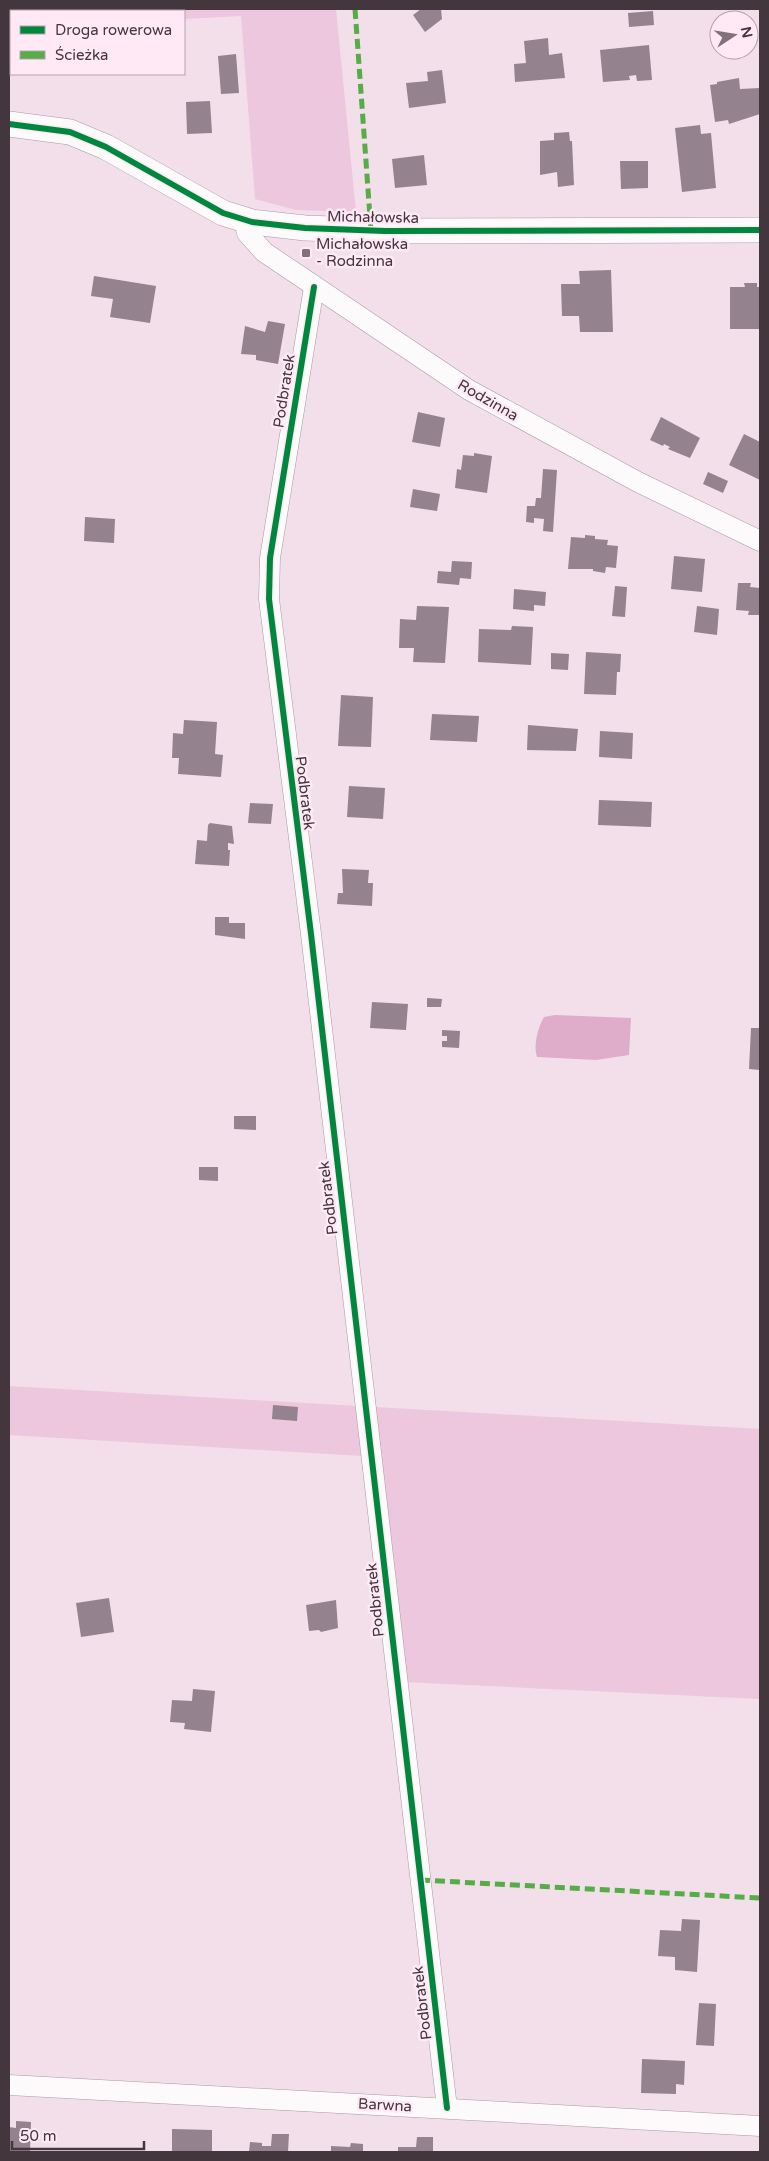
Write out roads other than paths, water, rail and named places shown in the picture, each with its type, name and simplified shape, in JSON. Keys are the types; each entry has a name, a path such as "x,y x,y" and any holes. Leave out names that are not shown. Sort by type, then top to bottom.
{"street":[{"name":"Michałowska","path":"9,124 70,132 106,147 223,213 244,220 305,228 386,231 760,230"},
{"name":"Rodzinna","path":"244,220 247,233 264,252 469,390 638,482 760,541"},
{"name":"Podbratek","path":"314,287 270,558 269,599 311,934 447,2108"},
{"name":"Barwna","path":"9,2085 760,2126"}],"place":[{"name":"Michałowska - Rodzinna","path":"306,253"}]}
